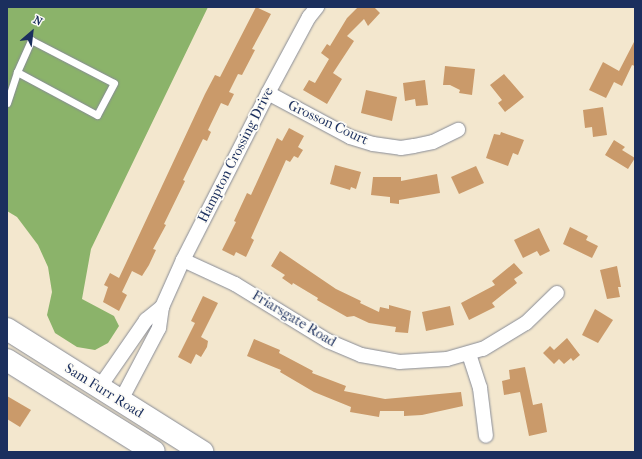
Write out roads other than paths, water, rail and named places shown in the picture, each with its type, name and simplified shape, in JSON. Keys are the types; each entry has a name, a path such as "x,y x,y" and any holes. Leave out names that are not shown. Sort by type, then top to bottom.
{"main road":[{"name":"Sam Furr Road","path":"7,329 120,402 199,450"},
{"path":"7,345 80,389 199,450"},
{"name":"Sam Furr Road","path":"7,360 154,452"}],"street":[{"name":"Hampton Crossing Drive","path":"120,402 159,328 162,307 183,260 268,93 309,16 317,7"},
{"name":"Grosson Court","path":"268,93 350,137 374,144 401,148 414,146 433,142 458,130"},
{"name":"Friarsgate Road","path":"183,260 235,284 328,341 362,355 413,362 469,354 497,342 526,324 557,293"},
{"name":"Hampton Crossing Drive","path":"99,388 146,320 162,307"},
{"path":"469,354 480,388 486,436"}],"lane":[{"path":"7,103 17,72 32,40 114,83 97,115 17,72"}]}
